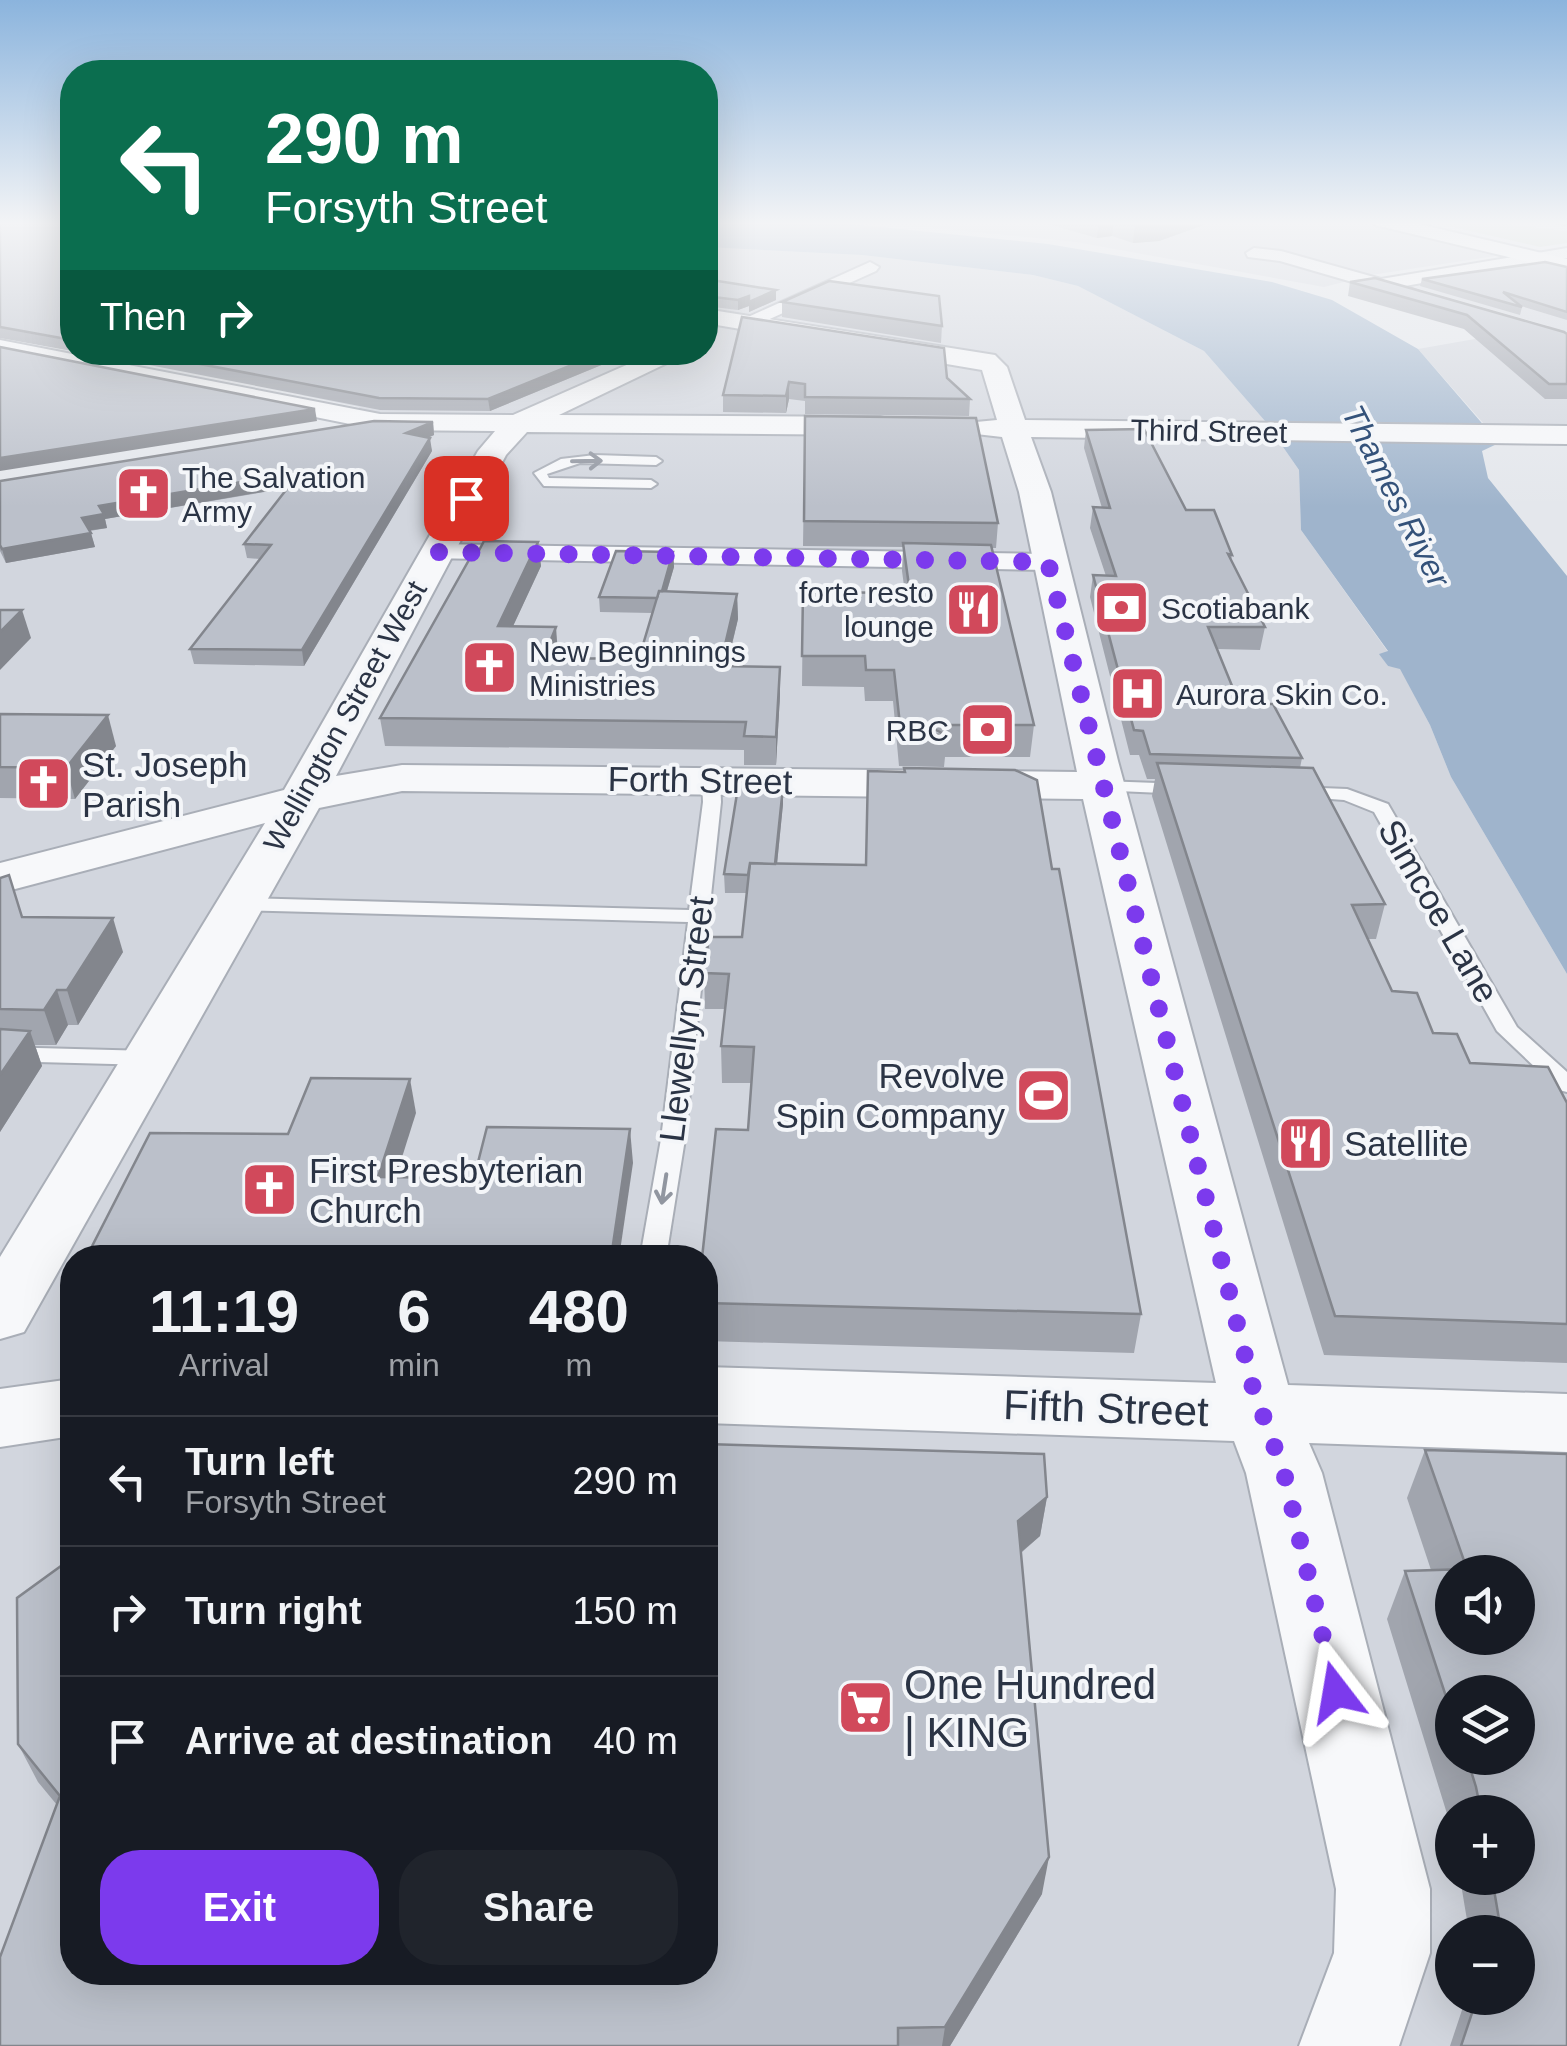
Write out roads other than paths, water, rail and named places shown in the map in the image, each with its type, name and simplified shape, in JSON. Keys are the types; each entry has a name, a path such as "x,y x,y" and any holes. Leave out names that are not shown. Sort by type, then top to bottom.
{"street":[{"path":"718,334 759,316"},
{"path":"718,318 986,360 994,367 1035,492 1102,786 1260,1413 1284,1473 1383,1889 1382,1952 1349,2046"},
{"path":"0,347 60,358"},
{"path":"98,365 380,422 494,451"},
{"path":"109,367 115,365"},
{"path":"520,422 649,365"},
{"path":"312,432 380,422 907,427"},
{"name":"Wellington Street West","path":"0,1314 300,800 494,451 520,422"},
{"name":"Third Street","path":"965,427 1552,434"},
{"path":"436,552 1048,562"},
{"name":"Forth Street","path":"0,878 355,785 442,776 1102,786"},
{"name":"Fifth Street","path":"718,1394 1567,1424"},
{"path":"0,1418 60,1410"}],"lane":[{"path":"651,484 544,482 540,473 552,463 576,460 656,461"},
{"name":"Llewellyn Street","path":"655,1245 673,1139 712,780"},
{"path":"1102,786 1196,789"},
{"name":"Simcoe Lane","path":"1274,792 1347,794 1381,808 1508,1032 1567,1085"},
{"path":"240,904 699,916"},
{"path":"0,1054 150,1058"}],"water":[{"name":"Thames River","path":"1137,316 1361,316 1418,349 1499,443 1482,451 1488,478 1567,576 1567,974 1451,777 1430,725 1400,669 1388,666 1379,654 1388,651 1301,530 1299,470 1265,421 1204,351"}],"place":[{"name":"The Salvation Army","path":"143,494"},
{"name":"Scotiabank","path":"1122,608"},
{"name":"forte resto lounge","path":"973,609"},
{"name":"New Beginnings Ministries","path":"490,668"},
{"name":"Aurora Skin Co.","path":"1137,694"},
{"name":"RBC","path":"988,730"},
{"name":"St. Joseph Parish","path":"43,784"},
{"name":"Revolve Spin Company","path":"1044,1095"},
{"name":"Satellite","path":"1305,1143"},
{"name":"First Presbyterian Church","path":"270,1190"},
{"name":"One Hundred | KING","path":"865,1708"}]}
